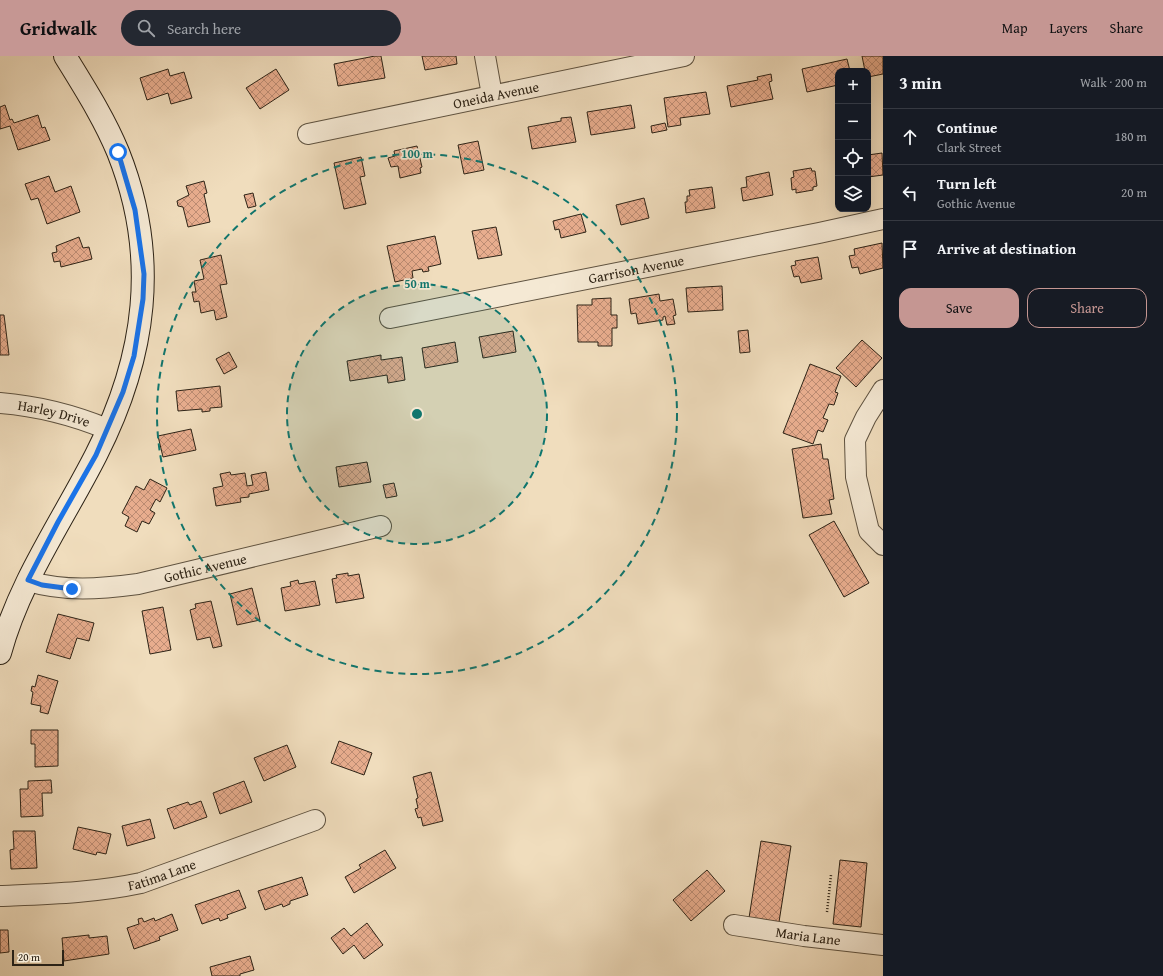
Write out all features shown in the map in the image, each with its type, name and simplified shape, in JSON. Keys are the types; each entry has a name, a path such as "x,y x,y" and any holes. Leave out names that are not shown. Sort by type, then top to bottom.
{"street":[{"path":"0,653 28,580 58,522 96,455 123,392 134,356 143,299 144,274 135,210 118,152 101,116 64,56"},
{"path":"485,56 492,95"},
{"name":"Oneida Avenue","path":"308,134 684,56"},
{"name":"Garrison Avenue","path":"390,318 883,219"},
{"path":"883,390 866,417 855,440 856,477 869,531 883,545"},
{"name":"Harley Drive","path":"0,403 54,411 86,420 107,429"},
{"name":"Gothic Avenue","path":"28,580 42,585 72,589 106,588 138,584 381,526"},
{"name":"Fatima Lane","path":"0,896 81,893 114,889 141,883 316,820"},
{"name":"Maria Lane","path":"734,925 804,936 883,945"}],"path":[{"path":"827,912 831,875"}],"building":[{"path":"381,56 385,78 338,86 334,64"},
{"path":"422,56 456,56 457,64 425,70"},
{"path":"862,56 883,56 883,74 871,76 871,68 864,68"},
{"path":"847,59 849,68 835,68 835,86 807,92 802,69"},
{"path":"168,69 170,76 184,72 192,98 171,104 168,93 147,100 140,78"},
{"path":"276,69 289,90 260,109 246,88"},
{"path":"771,74 772,81 769,82 773,99 731,107 727,86 758,80 757,77"},
{"path":"706,92 710,114 680,118 681,125 668,127 664,98"},
{"path":"5,105 10,120 12,119 14,123 38,115 42,128 45,127 50,140 18,150 10,126 0,129 0,107"},
{"path":"631,105 635,128 591,135 587,112"},
{"path":"571,117 576,142 532,149 528,127 561,121 561,118"},
{"path":"665,123 667,130 652,133 651,126"},
{"path":"478,141 484,170 464,174 458,145"},
{"path":"417,146 422,167 420,168 421,173 400,178 398,166 391,167 388,158 395,156 394,151"},
{"path":"882,153 883,175 871,177 871,155"},
{"path":"361,157 365,176 360,177 366,204 344,209 334,163"},
{"path":"811,168 812,171 815,171 817,186 813,187 813,190 796,193 796,189 792,190 791,178 794,177 793,171"},
{"path":"769,172 773,195 743,201 741,188 747,187 746,177"},
{"path":"49,176 55,192 71,186 80,212 47,224 38,198 31,200 25,184"},
{"path":"204,181 207,193 204,194 210,222 188,227 183,207 178,206 177,201 189,195 186,186"},
{"path":"712,187 715,208 686,213 685,202 687,202 687,196 690,196 689,190"},
{"path":"253,193 256,206 248,208 244,195"},
{"path":"644,198 649,218 621,225 616,205"},
{"path":"581,214 586,232 561,238 559,229 555,230 553,221"},
{"path":"496,227 502,255 478,259 472,231"},
{"path":"435,236 441,264 428,267 429,271 423,272 422,269 412,271 413,278 395,282 387,246"},
{"path":"79,237 83,248 89,247 92,259 61,267 60,261 54,262 52,253 57,252 56,246"},
{"path":"882,243 883,268 860,274 858,267 852,268 849,256 855,255 854,249"},
{"path":"221,255 227,284 220,285 227,317 216,320 214,310 201,313 199,301 194,302 192,292 196,292 194,281 204,279 200,260"},
{"path":"818,257 822,279 801,283 799,276 794,277 791,266 796,265 795,261"},
{"path":"722,286 723,310 688,312 686,288"},
{"path":"659,294 660,301 673,299 676,315 673,316 675,324 667,325 665,316 663,317 663,320 638,324 636,313 631,314 629,299"},
{"path":"611,298 611,315 617,315 617,328 612,328 612,346 598,346 598,342 578,342 577,305 592,305 592,299"},
{"path":"0,315 4,315 9,355 0,355"},
{"path":"748,330 750,352 740,353 738,331"},
{"path":"513,331 516,352 483,358 479,337"},
{"path":"862,340 882,358 856,387 836,368"},
{"path":"455,342 458,362 425,368 422,348"},
{"path":"229,352 237,367 224,374 216,359"},
{"path":"381,355 381,360 402,357 405,380 388,383 387,375 350,381 347,361"},
{"path":"810,364 841,376 835,392 838,393 834,405 829,404 823,418 828,420 823,432 818,430 813,444 783,433"},
{"path":"220,386 222,407 210,408 210,411 202,412 202,409 178,411 176,391"},
{"path":"191,429 196,450 163,457 158,436"},
{"path":"821,444 823,459 828,459 834,499 829,500 832,514 803,518 792,449"},
{"path":"367,462 371,482 339,487 336,467"},
{"path":"230,472 231,475 245,473 247,486 253,485 251,475 266,472 269,490 249,494 249,497 240,498 241,502 216,506 213,488 223,486 220,474"},
{"path":"150,479 167,488 160,502 156,499 150,510 155,513 149,524 142,521 137,532 125,526 129,517 122,513 136,486 144,490"},
{"path":"394,483 397,496 386,498 383,485"},
{"path":"834,521 869,583 844,597 809,535"},
{"path":"348,573 348,576 359,574 364,598 336,603 332,579 337,578 336,575"},
{"path":"298,580 299,584 315,581 320,605 285,611 281,588 291,586 290,582"},
{"path":"252,588 260,620 237,625 230,594"},
{"path":"211,601 222,646 213,648 210,637 197,640 190,610 196,608 195,604"},
{"path":"163,607 171,650 150,654 142,611"},
{"path":"58,614 94,623 89,641 77,638 70,659 46,652"},
{"path":"38,675 58,681 48,714 40,712 41,706 31,704 33,692 31,691 32,686 35,687"},
{"path":"31,730 58,730 58,766 35,767 35,744 31,744"},
{"path":"339,741 372,753 364,775 331,763"},
{"path":"287,745 296,767 264,781 254,758"},
{"path":"431,772 443,821 423,826 421,817 418,818 415,809 418,808 416,799 418,798 413,777"},
{"path":"51,780 52,793 42,793 43,816 21,817 20,789 28,789 28,781"},
{"path":"244,781 252,802 220,814 213,793"},
{"path":"201,801 207,817 174,829 167,809 188,802 190,805"},
{"path":"150,819 155,838 127,846 122,826"},
{"path":"78,827 111,834 106,854 97,852 96,855 73,849"},
{"path":"13,831 35,831 37,868 11,869 10,850 14,849"},
{"path":"761,841 791,846 779,922 749,918"},
{"path":"385,850 396,868 354,893 345,877 361,868 359,865"},
{"path":"840,860 867,863 861,927 833,924"},
{"path":"707,870 725,891 691,921 673,900"},
{"path":"302,877 308,895 290,901 290,904 283,907 282,904 265,910 258,891"},
{"path":"239,890 246,908 227,915 228,918 220,921 219,918 202,924 195,905"},
{"path":"172,914 178,930 159,937 160,940 134,949 127,928 139,924 138,919 142,918 144,922 154,918 155,921"},
{"path":"367,923 383,945 364,959 354,945 343,954 331,938 344,928 351,936"},
{"path":"0,930 8,930 9,952 0,953"},
{"path":"89,935 89,938 107,936 109,954 64,961 62,938"},
{"path":"250,956 254,970 240,974 240,976 212,976 210,967"}],"route":[{"path":"72,589 42,585 28,580 58,522 96,455 123,392 134,356 139,332 144,274 135,210 118,152"}]}
